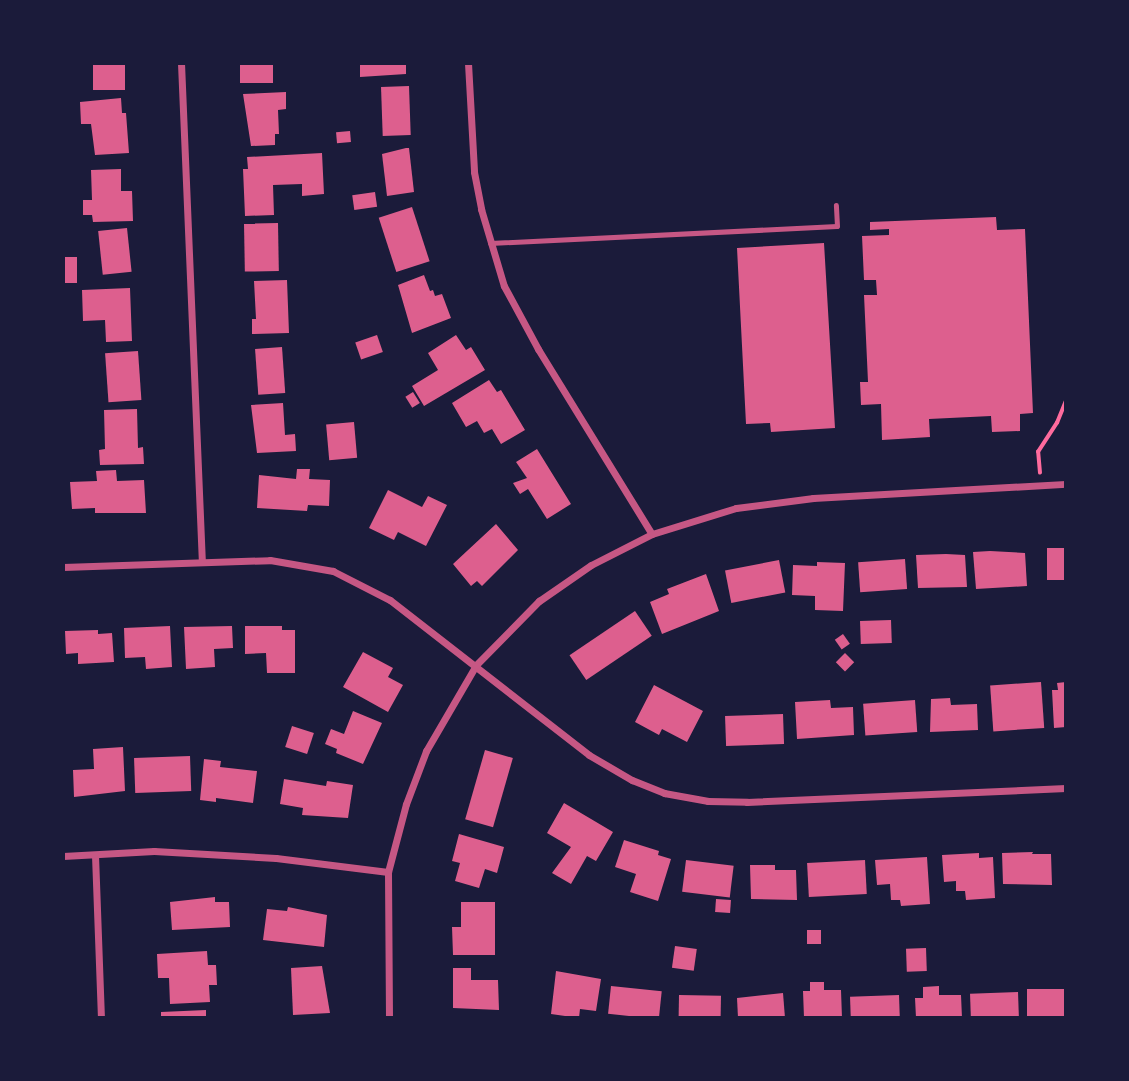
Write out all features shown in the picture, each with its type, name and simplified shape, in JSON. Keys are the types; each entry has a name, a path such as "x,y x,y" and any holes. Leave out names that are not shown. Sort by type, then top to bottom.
{"street":[{"path":"181,63 202,561"},
{"path":"468,63 474,172 490,243 504,286 538,349 652,534"},
{"path":"389,1018 388,872 406,804 426,751 476,665 539,601 591,565 652,534 736,508 813,498 1066,484"},
{"path":"63,567 270,560 333,571 390,600 589,755 632,780 664,793 708,801 747,802 1066,788"},
{"path":"63,856 154,851 276,858 388,872"},
{"path":"95,855 101,1018"}],"lane":[{"path":"490,243 837,226 836,205"}],"path":[{"path":"1041,486 1038,452 1057,423 1066,401"}],"building":[{"path":"93,63 125,63 125,90 93,90"},
{"path":"240,63 273,63 273,83 240,83"},
{"path":"360,63 406,63 406,74 360,77"},
{"path":"409,86 411,135 383,136 381,87"},
{"path":"286,92 286,109 278,110 279,134 275,134 275,145 251,146 243,94"},
{"path":"121,98 122,113 126,113 129,153 95,155 91,124 81,124 80,102"},
{"path":"350,131 351,142 337,143 336,132"},
{"path":"409,148 414,192 387,196 382,154"},
{"path":"322,153 324,194 302,196 302,184 273,185 274,215 245,216 243,169 248,169 247,157"},
{"path":"121,169 121,191 132,191 133,221 93,222 92,215 83,215 83,200 92,200 91,170"},
{"path":"375,192 377,207 354,210 352,195"},
{"path":"412,207 430,261 396,272 379,218"},
{"path":"996,217 997,230 1025,229 1033,413 1020,414 1020,431 992,432 991,416 929,419 930,437 882,440 881,404 861,405 860,382 868,382 864,295 877,295 876,280 864,280 862,236 889,235 889,229 870,230 870,222"},
{"path":"278,223 279,271 245,272 244,224"},
{"path":"127,228 132,272 103,275 98,231"},
{"path":"824,243 835,428 771,432 770,423 746,424 737,248"},
{"path":"63,257 77,257 77,283 63,283"},
{"path":"424,275 430,291 433,290 435,296 442,294 451,318 412,333 398,285"},
{"path":"287,280 289,333 252,334 252,319 256,319 254,281"},
{"path":"130,288 132,341 106,342 105,320 83,321 82,290"},
{"path":"377,335 383,352 361,360 355,342"},
{"path":"456,335 466,350 471,347 485,370 424,406 412,386 438,370 428,353"},
{"path":"282,347 285,393 258,395 255,349"},
{"path":"138,351 141,400 108,402 105,353"},
{"path":"489,380 497,392 501,390 525,430 501,444 492,429 484,433 477,421 466,427 452,403"},
{"path":"413,392 420,403 412,408 405,397"},
{"path":"283,403 285,435 295,434 296,451 257,453 251,405"},
{"path":"137,409 138,448 143,447 144,464 100,465 99,450 105,449 104,410"},
{"path":"354,422 357,458 329,460 326,424"},
{"path":"537,449 571,504 547,519 528,489 520,494 513,483 527,478 516,462"},
{"path":"297,469 310,469 309,479 330,480 329,506 308,505 307,511 257,508 259,475 296,479"},
{"path":"116,470 117,481 144,480 146,513 95,513 95,508 72,509 70,482 97,481 96,471"},
{"path":"388,490 422,507 428,496 447,505 426,546 398,532 394,540 369,528"},
{"path":"496,524 518,550 482,586 477,581 471,586 453,564"},
{"path":"1047,548 1066,548 1066,580 1047,580"},
{"path":"973,552 1025,553 1027,586 976,589"},
{"path":"916,555 965,555 967,587 918,588"},
{"path":"905,559 907,589 860,592 858,562"},
{"path":"779,560 785,592 731,603 725,570"},
{"path":"817,562 845,563 843,611 815,610 815,596 792,595 793,565 817,566"},
{"path":"706,574 719,611 662,634 650,602 669,594 667,589"},
{"path":"635,611 652,636 586,680 570,655"},
{"path":"891,620 892,643 861,644 860,621"},
{"path":"170,626 172,667 146,669 145,657 125,658 124,628"},
{"path":"232,626 233,648 214,649 215,667 186,669 184,627"},
{"path":"245,626 282,626 282,630 295,630 295,673 267,673 266,653 245,654"},
{"path":"98,630 98,634 112,633 114,662 78,664 78,653 66,654 65,631"},
{"path":"843,634 850,644 842,650 835,640"},
{"path":"363,652 393,668 388,677 403,685 388,712 343,687"},
{"path":"845,653 854,662 845,671 836,662"},
{"path":"1041,682 1044,728 993,731 990,686"},
{"path":"1066,682 1066,727 1054,728 1052,690 1058,690 1057,683"},
{"path":"654,685 703,711 687,742 662,729 659,735 635,722"},
{"path":"950,698 951,705 977,704 978,730 930,732 931,699"},
{"path":"830,700 831,708 853,707 854,735 797,739 795,702"},
{"path":"915,700 917,732 865,736 863,704"},
{"path":"353,711 382,723 363,764 336,753 337,749 325,744 331,729 344,734"},
{"path":"783,714 784,744 726,746 725,716"},
{"path":"292,726 314,733 307,754 285,747"},
{"path":"123,747 125,791 74,797 73,770 94,769 93,749"},
{"path":"485,750 513,758 493,827 465,819"},
{"path":"190,756 191,791 135,793 134,758"},
{"path":"204,759 221,761 220,767 257,771 253,803 216,798 216,802 200,800"},
{"path":"284,779 326,786 327,781 353,785 348,818 302,815 303,808 280,804"},
{"path":"564,803 613,832 596,861 587,856 571,884 552,873 571,847 547,833"},
{"path":"459,834 504,847 497,873 485,869 479,888 455,881 460,863 452,861"},
{"path":"624,840 659,851 658,855 671,859 658,901 630,892 636,874 615,867"},
{"path":"1033,852 1032,854 1051,854 1052,885 1003,884 1002,853"},
{"path":"979,853 979,858 993,857 995,898 966,900 965,891 956,891 956,881 944,882 942,855"},
{"path":"927,857 930,904 901,906 900,900 891,900 890,884 877,885 875,860"},
{"path":"686,860 734,866 730,898 682,892"},
{"path":"865,860 867,894 809,897 807,863"},
{"path":"750,865 775,865 775,870 796,870 797,900 751,899"},
{"path":"215,897 215,902 229,902 230,927 172,930 170,902"},
{"path":"716,899 731,900 730,913 715,912"},
{"path":"461,902 495,902 495,955 453,955 452,927 461,927"},
{"path":"288,907 327,915 324,947 263,940 267,909 287,911"},
{"path":"807,930 821,930 821,944 807,944"},
{"path":"675,946 697,949 694,971 672,968"},
{"path":"926,948 927,971 907,972 906,949"},
{"path":"207,951 208,965 216,965 217,985 209,985 210,1002 170,1004 169,978 158,978 157,954"},
{"path":"322,966 330,1013 293,1015 291,968"},
{"path":"453,968 471,968 471,980 498,980 499,1010 453,1008"},
{"path":"556,971 601,979 596,1011 580,1009 579,1018 551,1014"},
{"path":"810,982 824,982 824,990 841,990 842,1018 804,1018 803,991 810,991"},
{"path":"611,986 662,991 659,1018 608,1014"},
{"path":"939,986 939,995 961,995 962,1018 916,1018 915,998 923,998 923,987"},
{"path":"1027,989 1066,989 1066,1017 1027,1017"},
{"path":"1018,992 1019,1018 971,1018 970,994"},
{"path":"783,993 785,1018 738,1018 737,998"},
{"path":"679,995 721,996 721,1018 679,1018"},
{"path":"899,995 900,1018 851,1018 850,997"},
{"path":"206,1010 206,1018 161,1018 161,1012"}]}
